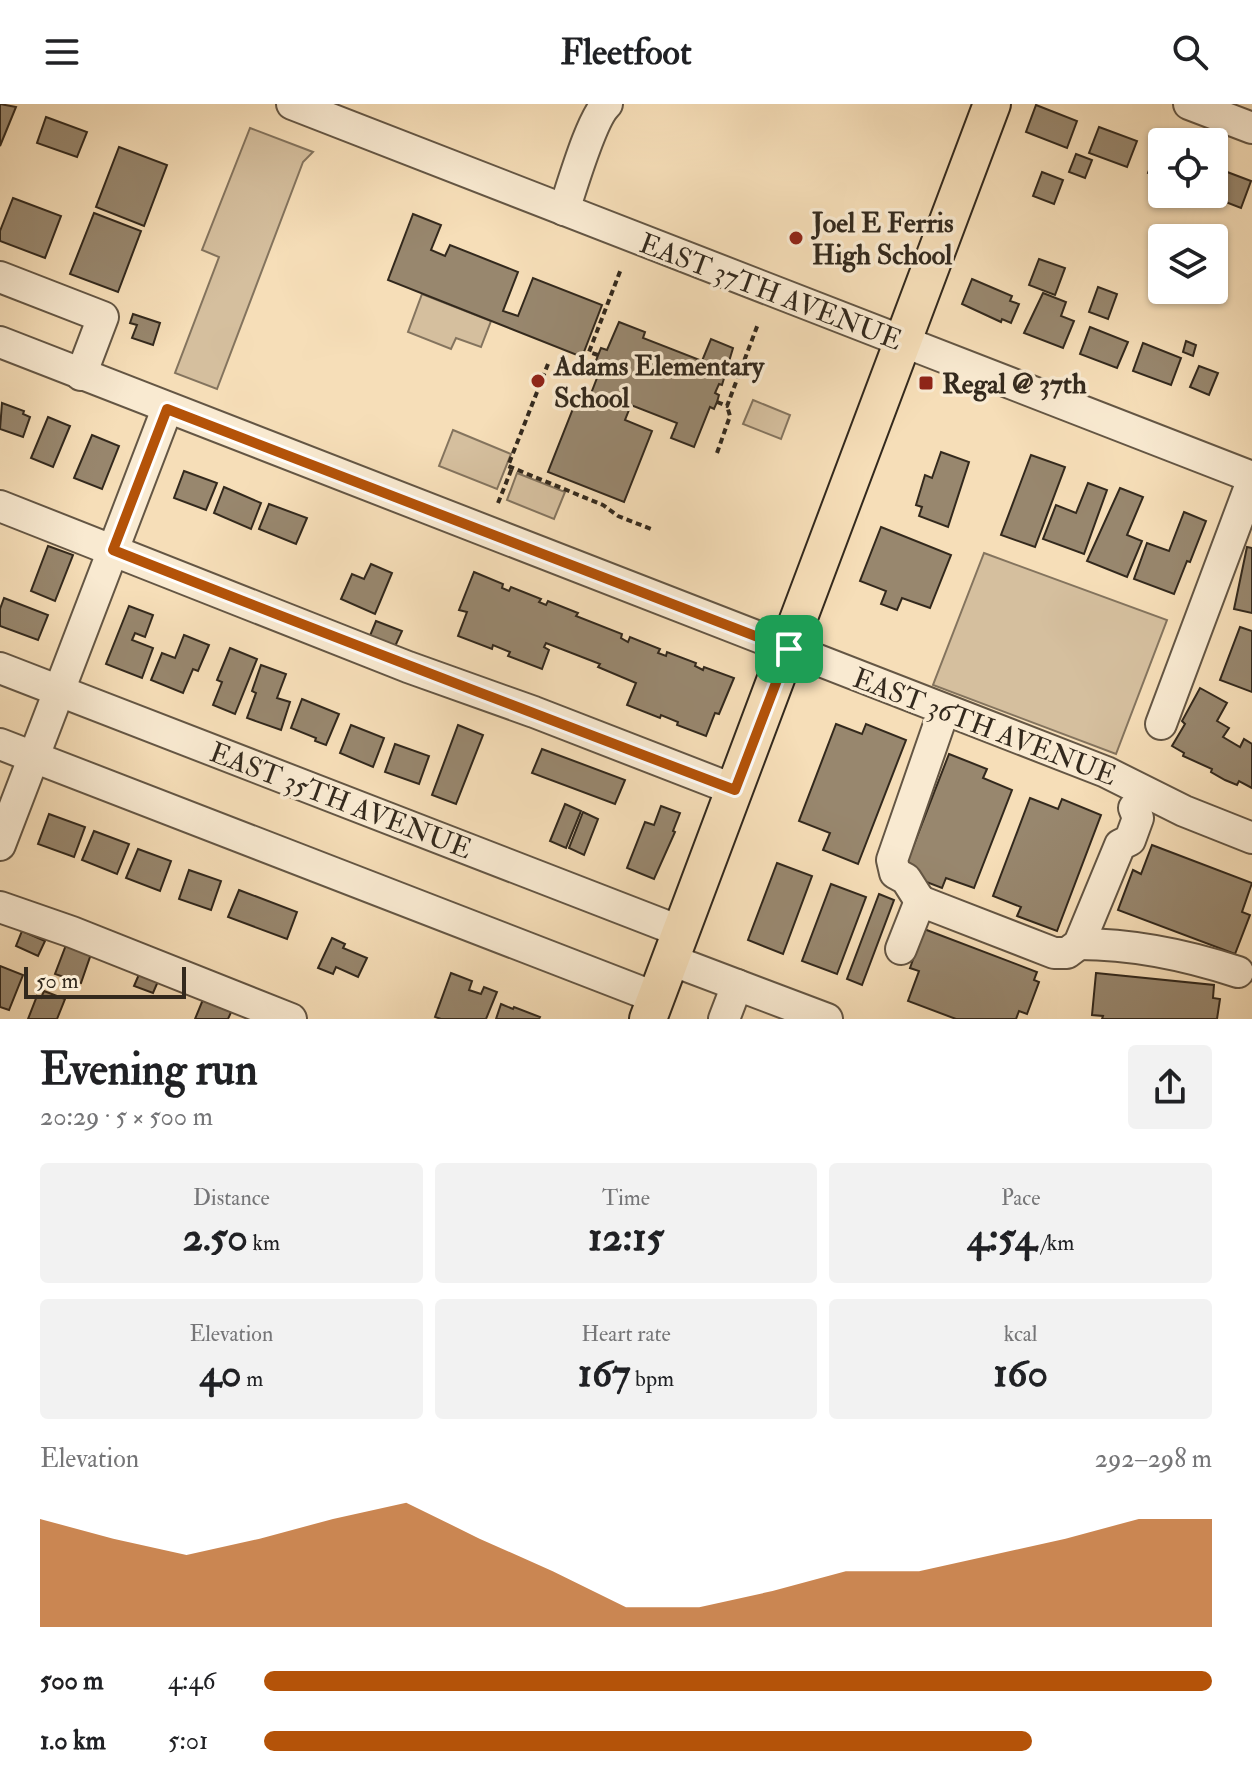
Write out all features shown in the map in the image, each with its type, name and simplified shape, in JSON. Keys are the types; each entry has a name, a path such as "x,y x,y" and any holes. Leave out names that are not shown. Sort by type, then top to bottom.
{"main road":[{"path":"652,1008 992,104"}],"street":[{"name":"EAST 37TH AVENUE","path":"292,104 1252,479"},
{"path":"564,210 602,108 607,104"},
{"path":"1189,104 1252,128"},
{"path":"0,277 103,317 81,375"},
{"name":"EAST 36TH AVENUE","path":"0,342 1106,772 1138,798 1184,811 1252,838"},
{"path":"0,845 167,409"},
{"path":"1161,724 1252,479"},
{"path":"0,506 408,667 735,790"},
{"name":"EAST 35TH AVENUE","path":"0,668 676,946 737,985 827,1019"},
{"path":"944,710 892,860 895,873 906,879 920,901 1054,953 1067,953 1079,944 1120,845 1115,833 1123,812 1138,798"},
{"path":"0,744 652,1008"},
{"path":"901,949 920,901"},
{"path":"0,907 72,932 291,1019"},
{"path":"1079,944 1120,944 1201,960 1238,972"},
{"path":"724,1019 737,985"}],"path":[{"path":"598,355 589,352 621,269"},
{"path":"717,453 730,416 727,406 758,324"},
{"path":"548,364 508,466 651,529"},
{"path":"717,402 727,406"},
{"path":"498,503 512,468"},
{"path":"582,496 586,487"}],"shaded area":[{"path":"250,128 313,152 303,162 217,389 175,373 219,257 202,250"},
{"path":"422,294 491,321 481,347 456,338 451,349 408,332"},
{"path":"753,400 790,415 781,439 743,424"},
{"path":"453,430 511,454 497,489 439,466"},
{"path":"517,473 565,492 554,519 507,500"},
{"path":"984,553 1167,620 1116,754 933,685"}],"building":[{"path":"0,104 16,107 0,146"},
{"path":"1036,105 1077,121 1067,148 1026,132"},
{"path":"46,117 87,132 77,157 37,143"},
{"path":"1099,127 1137,141 1127,167 1089,153"},
{"path":"119,147 167,165 144,226 96,207"},
{"path":"1076,154 1092,160 1085,178 1069,172"},
{"path":"1042,172 1063,180 1054,204 1033,196"},
{"path":"1228,172 1251,181 1241,208 1228,203"},
{"path":"13,198 61,216 45,258 0,241 0,231"},
{"path":"94,213 141,231 118,292 70,274"},
{"path":"413,214 441,225 431,250 445,256 450,245 518,272 503,311 518,316 533,278 602,305 582,357 388,280"},
{"path":"1039,259 1065,268 1055,295 1029,285"},
{"path":"972,279 1012,296 1010,301 1019,304 1011,323 1002,319 1001,322 962,304"},
{"path":"1098,287 1117,294 1108,319 1089,312"},
{"path":"1043,293 1066,302 1061,316 1074,321 1063,348 1024,333"},
{"path":"133,314 160,323 153,345 132,338 137,325 130,323"},
{"path":"619,322 645,332 643,338 702,361 711,339 733,348 722,385 719,384 715,393 719,395 717,402 714,409 710,407 694,447 671,438 677,423 631,405 625,420 652,431 624,502 548,472 580,391 590,396 602,365 595,363 601,348 607,350"},
{"path":"1090,327 1128,342 1117,368 1080,354"},
{"path":"1186,341 1196,345 1193,356 1183,352"},
{"path":"1143,343 1181,358 1171,385 1133,371"},
{"path":"1199,366 1218,373 1209,395 1190,387"},
{"path":"2,403 24,411 23,414 30,417 23,437 0,429"},
{"path":"48,417 70,426 53,467 31,458"},
{"path":"92,435 119,446 102,489 74,478"},
{"path":"941,452 969,462 948,527 919,516 922,507 916,505 925,475 932,478"},
{"path":"1031,455 1065,467 1035,547 1001,535"},
{"path":"184,471 217,483 206,510 174,498"},
{"path":"1088,483 1107,490 1084,554 1043,539 1056,505 1076,513"},
{"path":"224,487 261,503 251,529 214,513"},
{"path":"1120,488 1143,497 1127,535 1142,541 1127,577 1087,561"},
{"path":"269,504 307,518 296,544 259,529"},
{"path":"1184,512 1206,521 1174,594 1134,579 1147,543 1169,551"},
{"path":"881,527 951,555 930,608 902,598 897,610 881,604 886,591 860,581"},
{"path":"48,546 73,555 55,601 31,591"},
{"path":"1247,547 1252,548 1252,613 1234,609"},
{"path":"371,564 392,573 375,614 341,599 352,574 364,579"},
{"path":"474,572 503,584 502,588 509,591 511,587 541,599 539,602 546,605 548,601 578,613 576,616 622,634 621,638 628,642 630,637 660,649 658,653 666,656 667,652 696,663 695,666 703,670 704,667 734,678 706,736 661,715 660,718 627,705 636,683 598,667 600,664 546,643 544,647 549,650 542,669 508,656 510,652 493,645 492,649 458,636 467,612 459,610"},
{"path":"4,598 48,615 38,640 0,626 0,609"},
{"path":"129,606 153,615 145,637 135,633 132,640 153,648 142,678 106,664"},
{"path":"376,621 402,631 392,653 367,643"},
{"path":"1240,627 1252,631 1252,692 1220,680"},
{"path":"184,635 209,645 198,671 193,669 183,693 151,680 162,653 175,658"},
{"path":"230,648 257,659 235,714 213,705 222,682 217,680"},
{"path":"261,665 286,674 277,698 290,702 281,730 247,718"},
{"path":"1200,688 1227,703 1217,721 1229,728 1223,737 1240,747 1244,739 1252,744 1252,788 1239,781 1237,785 1225,780 1211,772 1212,769 1183,756 1184,753 1172,746"},
{"path":"302,699 339,714 326,745 291,728"},
{"path":"836,724 862,734 866,724 906,740 858,864 823,850 830,833 799,821"},
{"path":"351,725 384,738 373,767 340,753"},
{"path":"458,725 483,735 456,804 432,795"},
{"path":"395,744 429,756 419,784 385,772"},
{"path":"542,749 625,780 615,804 532,773"},
{"path":"949,754 987,769 983,778 1012,790 974,888 946,878 942,888 903,873"},
{"path":"1030,798 1058,809 1062,799 1101,815 1057,931 1017,916 1021,907 993,896"},
{"path":"565,804 581,811 566,848 550,841"},
{"path":"661,806 680,813 654,879 627,868 645,822 654,825"},
{"path":"583,812 598,819 584,855 569,848"},
{"path":"49,814 85,827 74,857 38,844"},
{"path":"94,831 129,844 117,874 82,860"},
{"path":"1152,845 1252,883 1242,912 1250,915 1235,954 1118,910 1133,870 1141,874"},
{"path":"138,849 171,861 160,891 126,878"},
{"path":"777,863 812,876 783,954 748,940"},
{"path":"189,870 221,881 211,910 179,899"},
{"path":"831,884 866,897 837,974 802,961"},
{"path":"239,890 297,912 287,939 228,917"},
{"path":"879,894 894,900 862,985 847,979"},
{"path":"924,929 1037,972 1034,980 1039,982 1027,1014 1019,1011 1016,1019 956,1019 908,1001 919,971 910,968"},
{"path":"22,931 45,941 38,956 16,946"},
{"path":"332,938 345,944 343,948 367,958 358,977 336,967 333,974 318,968"},
{"path":"66,945 91,954 81,983 55,974"},
{"path":"0,966 23,975 9,1010 0,1007"},
{"path":"140,972 159,979 153,993 134,986"},
{"path":"451,973 472,981 469,990 481,994 484,987 497,992 486,1019 435,1017"},
{"path":"1096,973 1214,985 1213,998 1220,999 1217,1019 1102,1019 1103,1016 1092,1015"},
{"path":"44,991 65,999 57,1019 28,1019 37,996 41,998"},
{"path":"204,997 233,1008 228,1019 195,1019"},
{"path":"501,1004 514,1007 540,1017 496,1019"}],"place":[{"name":"Joel E Ferris High School","path":"796,238"},
{"name":"Adams Elementary School","path":"538,381"},
{"name":"Regal @ 37th","path":"926,383"}],"route":[{"path":"167,409 789,649 735,790 408,667 113,550 167,409"}]}
